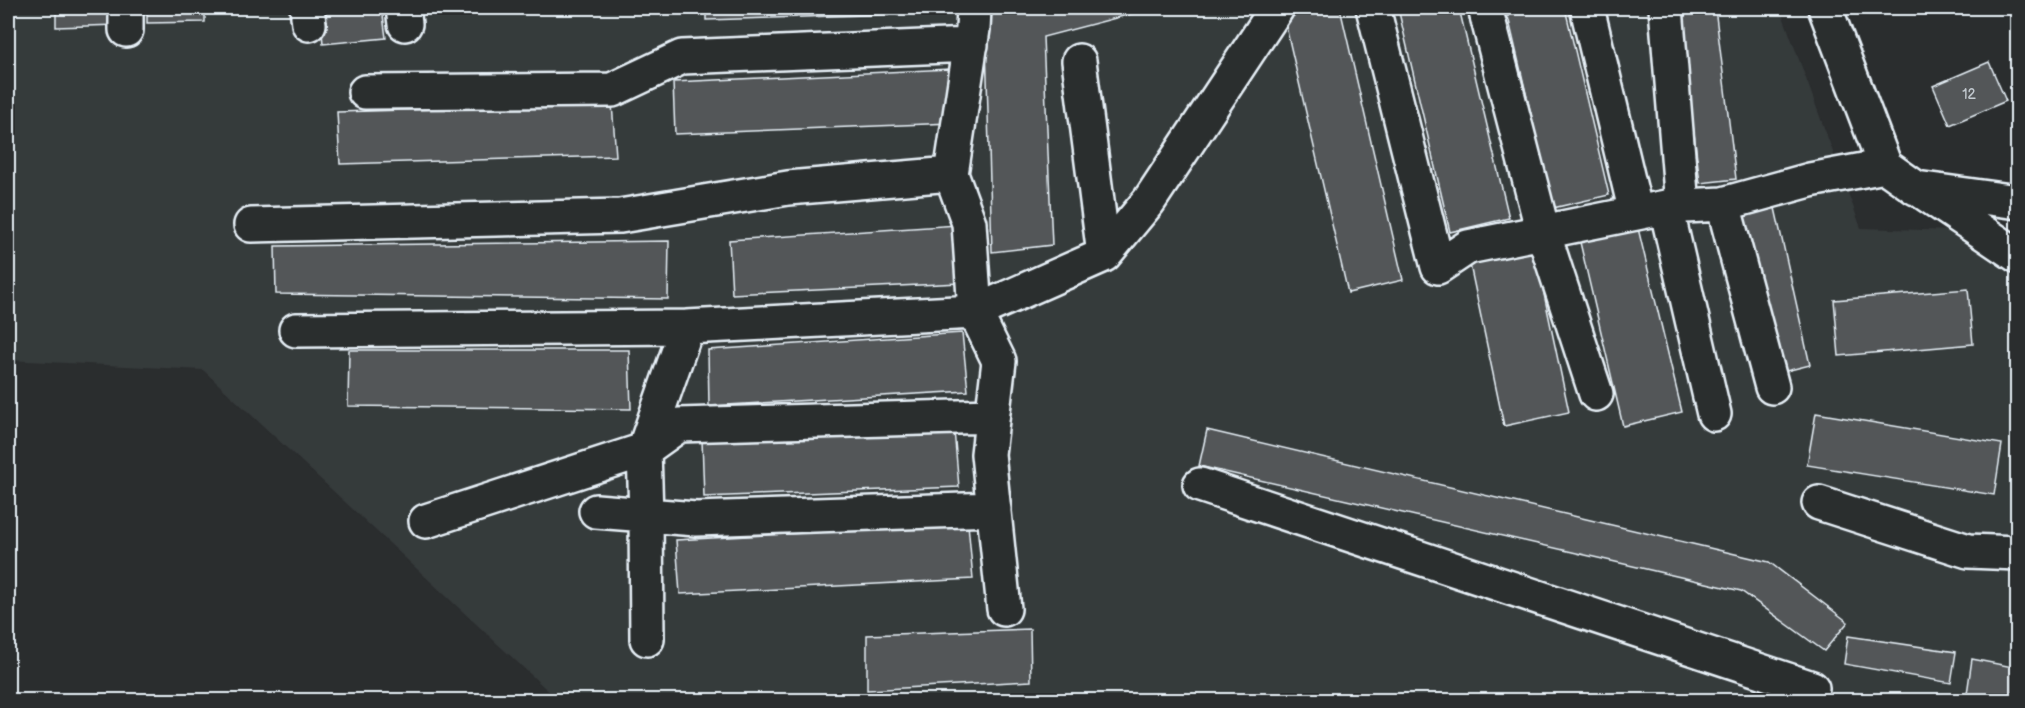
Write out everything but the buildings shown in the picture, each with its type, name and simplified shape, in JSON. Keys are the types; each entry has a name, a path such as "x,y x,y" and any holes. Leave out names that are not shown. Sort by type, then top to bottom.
{"street":[{"path":"974,8 971,45 951,174 969,224 975,312 999,361 987,454 1004,609"},
{"path":"297,330 687,327 975,312 1104,255 1149,201 1277,8"},
{"path":"1373,8 1438,267 1468,247 1661,209 1723,204 1810,180 1885,166"},
{"path":"1485,8 1543,232 1596,394"},
{"path":"1587,8 1661,209 1714,414"},
{"path":"1661,209 1666,8"},
{"path":"1825,8 1885,166 2018,256"},
{"path":"365,92 612,90 682,57 971,45"},
{"path":"1079,61 1104,255"},
{"path":"251,225 620,216 788,188 951,174"},
{"path":"1916,188 2018,202"},
{"path":"1723,204 1772,387"},
{"path":"647,639 644,450 687,327"},
{"path":"426,521 644,450 679,425 992,416"},
{"path":"1200,485 1812,688 1800,700"},
{"path":"1819,503 1968,551 2018,553"},
{"path":"596,511 696,519 994,509"}],"shaded area":[{"path":"8,8 1780,8 1861,228 2017,233 2017,700 558,700 203,370 8,360"}]}
